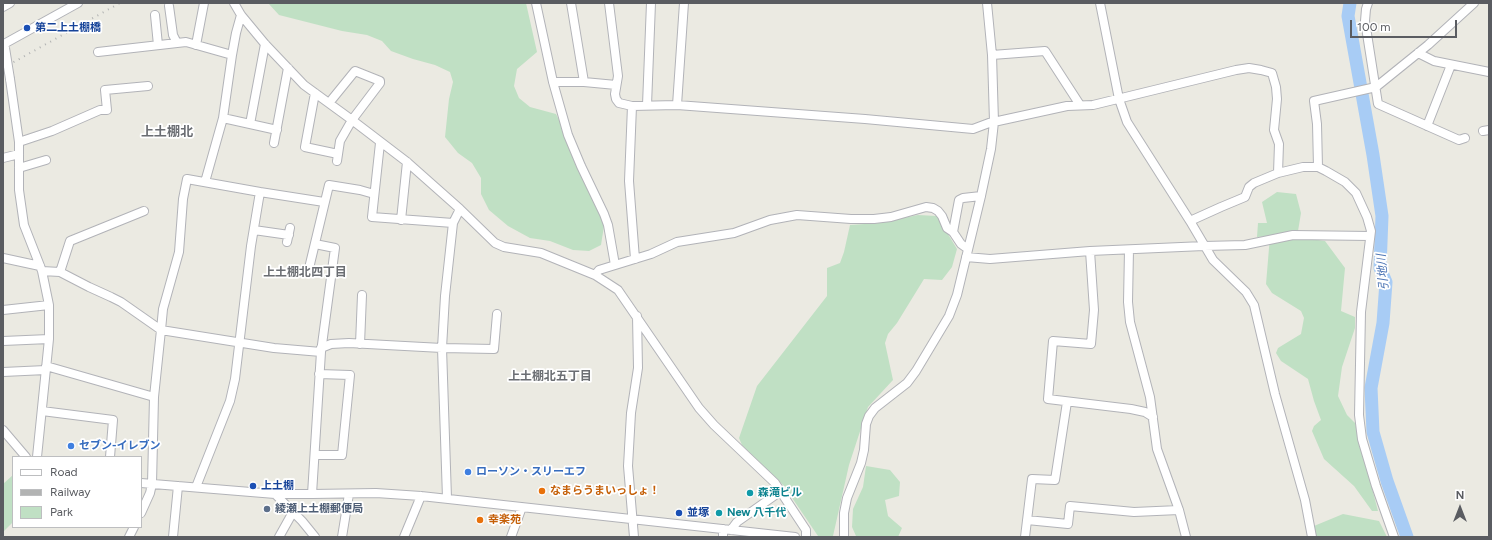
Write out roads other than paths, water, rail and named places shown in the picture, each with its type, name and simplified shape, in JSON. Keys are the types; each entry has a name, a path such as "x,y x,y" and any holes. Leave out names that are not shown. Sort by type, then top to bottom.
{"street":[{"path":"3,7 10,3"},
{"path":"37,456 49,339 50,305 41,268 24,225 20,196 19,142 4,44 78,3"},
{"path":"196,45 204,3"},
{"path":"234,3 265,44 304,85 407,162 460,209 495,243 541,253 606,280 618,290 637,315 699,408 714,425 775,483 806,530 806,537"},
{"path":"536,3 553,82 568,135 604,214 608,226 615,265"},
{"path":"571,3 584,82"},
{"path":"609,3 618,76 615,94 616,99 619,103 632,106 677,105 865,119 973,129 994,122 1067,106 1093,105 1236,70 1249,68 1272,73 1276,86 1277,99 1274,130 1279,144 1278,173"},
{"path":"647,105 651,3"},
{"path":"677,105 684,3"},
{"path":"844,537 844,513 847,498 862,456 866,424 869,416 875,408 907,383 916,372 943,328 957,295 981,196 991,149 994,122 992,55 987,3"},
{"path":"1100,3 1119,99 1127,122 1213,260 1246,292 1254,305 1275,394 1305,500 1312,537"},
{"path":"1368,3 1365,21 1374,87 1378,104 1459,140 1465,138"},
{"path":"1318,167 1317,124 1314,101 1374,87 1418,53 1474,3"},
{"path":"169,6 172,35 177,43"},
{"path":"155,15 158,45"},
{"path":"205,182 223,118 236,33 242,15"},
{"path":"98,52 186,42 232,55"},
{"path":"250,124 265,44"},
{"path":"992,55 1045,51 1080,105"},
{"path":"1418,53 1434,61 1489,72"},
{"path":"1427,126 1451,65"},
{"path":"274,143 288,68"},
{"path":"315,93 305,148 338,157 340,141 352,120 380,81 355,71 330,103"},
{"path":"553,82 584,82 616,85"},
{"path":"19,142 52,131 100,110 107,110 105,90 148,86"},
{"path":"632,106 629,181 635,259"},
{"path":"223,118 277,130"},
{"path":"380,143 372,217 453,223"},
{"path":"3,158 19,154"},
{"path":"19,168 46,160"},
{"path":"401,220 407,162"},
{"path":"1190,221 1245,198 1250,187 1254,183 1278,173 1303,167 1318,167 1345,182 1356,193 1367,217 1371,231 1361,312 1359,415 1362,439 1376,486 1394,537"},
{"path":"142,511 150,493 152,484 154,397 163,308 179,252 183,199 187,179 324,202"},
{"path":"310,264 329,185 374,194"},
{"path":"196,487 230,401 235,379 260,192"},
{"path":"953,232 959,200 962,198 981,196"},
{"path":"595,275 599,270 635,259 685,240 734,233 770,220 797,215 850,219 874,219 891,217 926,207 933,208 938,211 947,228 953,232 967,253 990,259 1090,251 1245,245 1293,234 1370,236"},
{"path":"447,498 442,348 445,296 453,223 460,209"},
{"path":"60,272 70,241 144,211"},
{"path":"254,230 289,235"},
{"path":"312,494 321,350 335,248 315,244"},
{"path":"1129,250 1128,302 1130,322 1150,397 1157,449 1179,510 1186,537"},
{"path":"1090,251 1094,310 1091,344 1053,341 1048,399 1131,409 1145,412 1153,417"},
{"path":"3,258 60,272 77,282 121,302 161,330 274,348 321,350 331,344 360,344 494,349 497,314"},
{"path":"360,344 362,295"},
{"path":"3,310 50,305"},
{"path":"634,537 628,466 630,413 638,368 637,315"},
{"path":"3,341 49,339"},
{"path":"3,372 46,368 154,397"},
{"path":"314,455 342,455 350,375 319,374"},
{"path":"1025,537 1032,479 1055,480 1067,402"},
{"path":"42,411 113,420 110,456"},
{"path":"3,430 25,456"},
{"path":"142,483 275,494 387,493 522,506 725,532 795,537"},
{"path":"173,537 178,486"},
{"path":"725,532 781,491"},
{"path":"275,494 315,537"},
{"path":"342,537 348,494"},
{"path":"404,537 421,496"},
{"path":"511,537 522,506"},
{"path":"1027,520 1068,524 1070,506 1134,512 1179,510"},
{"path":"279,537 293,512"},
{"path":"129,537 134,528"}],"waterway":[{"name":"引地川","path":"1350,3 1348,16 1373,155 1382,216 1380,268 1386,282 1383,323 1371,388 1373,432 1387,481 1407,537"}],"railway":[{"path":"3,68 120,3"}],"place":[{"name":"第二上土棚橋","path":"27,28"},
{"name":"セブン-イレブン","path":"71,446"},
{"name":"ローソン・スリーエフ","path":"468,472"},
{"name":"上土棚","path":"253,486"},
{"name":"なまらうまいっしょ！","path":"542,491"},
{"name":"森滝ビル","path":"750,493"},
{"name":"綾瀬上土棚郵便局","path":"267,509"},
{"name":"並塚","path":"679,513"},
{"name":"New 八千代","path":"719,513"},
{"name":"幸楽苑","path":"480,520"}],"district":[{"name":"上土棚北","path":"167,132"},
{"name":"上土棚北四丁目","path":"305,272"},
{"name":"上土棚北五丁目","path":"550,376"}]}
